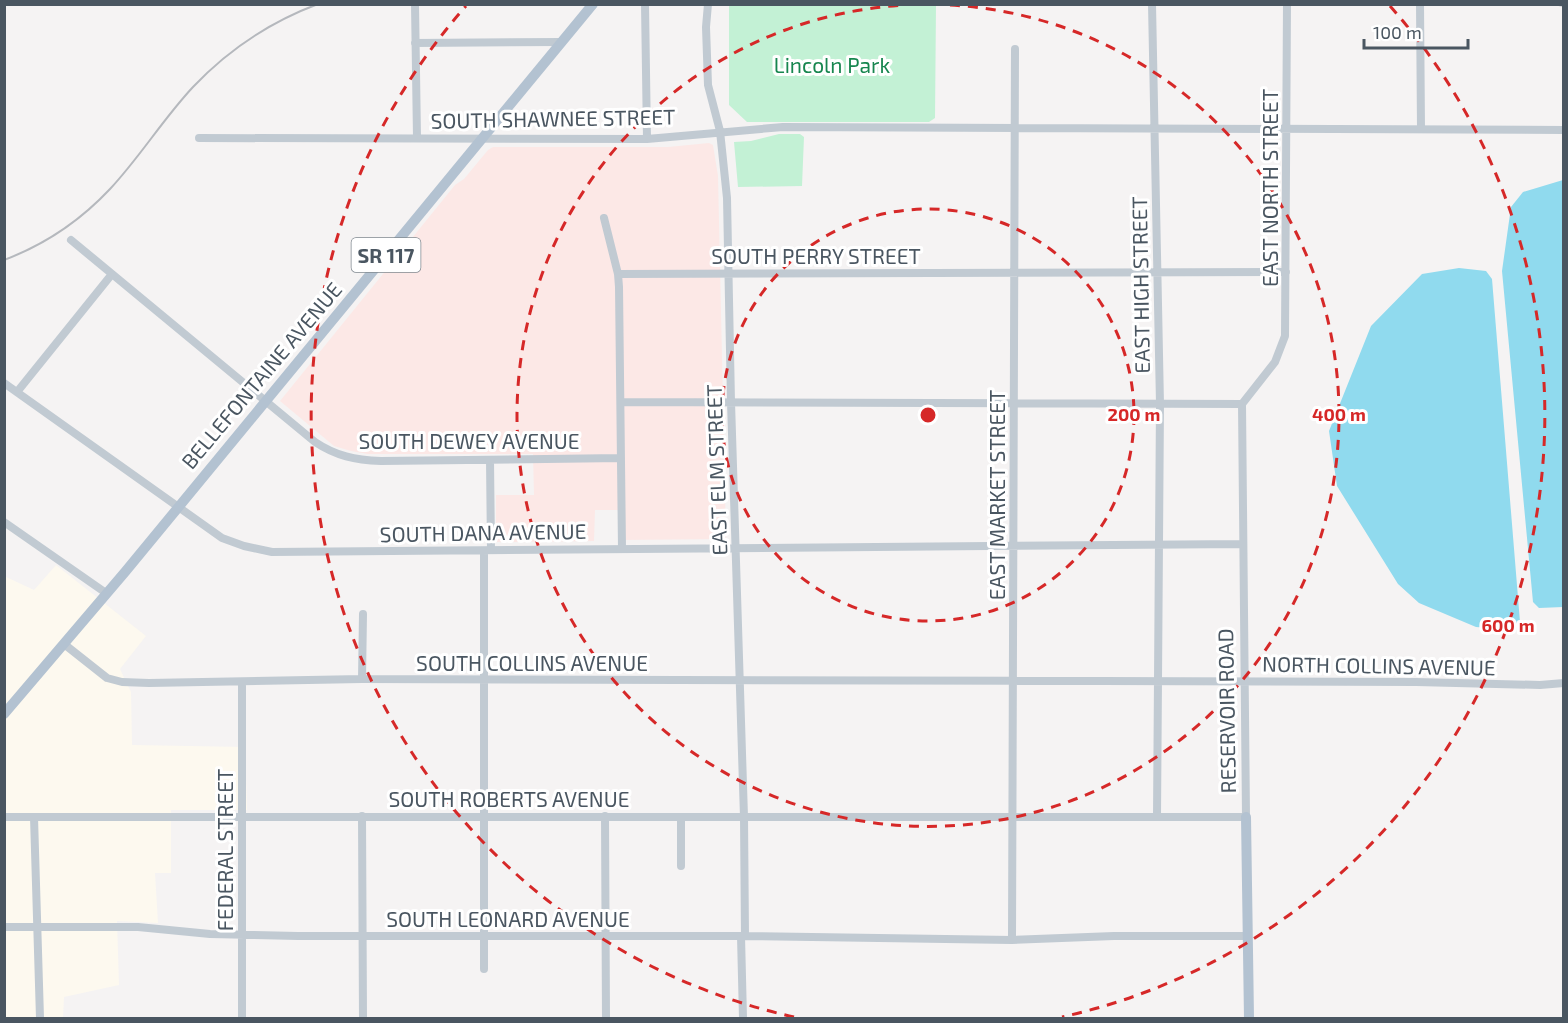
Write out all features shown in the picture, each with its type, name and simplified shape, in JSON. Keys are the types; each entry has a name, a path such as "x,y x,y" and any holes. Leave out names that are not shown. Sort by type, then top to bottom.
{"main road":[{"name":"BELLEFONTAINE AVENUE","path":"4,714 593,4"},
{"name":"RESERVOIR ROAD","path":"1246,817 1249,1018"}],"street":[{"path":"415,4 417,138"},
{"path":"645,4 647,138"},
{"name":"EAST ELM STREET","path":"708,4 707,77 720,131 726,180 744,817 742,1018"},
{"name":"EAST HIGH STREET","path":"1152,4 1160,404 1157,817"},
{"name":"EAST NORTH STREET","path":"1242,404 1281,352 1286,336 1287,4"},
{"path":"1420,4 1421,129"},
{"path":"415,43 562,42"},
{"name":"EAST MARKET STREET","path":"1012,940 1015,50"},
{"name":"SOUTH SHAWNEE STREET","path":"199,138 647,138 783,127 1563,130"},
{"path":"604,218 618,274 622,549"},
{"name":"SOUTH DEWEY AVENUE","path":"71,240 266,399 315,442 348,458 381,461 621,458"},
{"name":"SOUTH PERRY STREET","path":"618,274 1286,272"},
{"path":"17,392 111,274"},
{"name":"SOUTH DANA AVENUE","path":"4,383 222,538 272,552 1243,544"},
{"path":"621,402 1242,404"},
{"name":"RESERVOIR ROAD","path":"1242,404 1246,817"},
{"path":"484,969 484,680 490,460"},
{"path":"4,522 106,593"},
{"path":"362,679 363,614"},
{"name":"SOUTH COLLINS AVENUE","path":"64,644 107,678 114,681 149,683 362,679 1013,682"},
{"name":"FEDERAL STREET","path":"242,682 242,1018"},
{"name":"NORTH COLLINS AVENUE","path":"1013,682 1416,682 1540,685 1563,683"},
{"path":"362,816 363,1018"},
{"path":"605,816 606,1018"},
{"name":"SOUTH ROBERTS AVENUE","path":"4,817 1246,817"},
{"path":"34,817 40,1018"},
{"path":"681,817 681,866"},
{"name":"SOUTH LEONARD AVENUE","path":"4,927 138,927 210,934 363,936 743,936 1012,940 1114,936 1248,936"}],"shaded area":[{"path":"709,143 713,145 718,176 726,539 618,540 618,510 595,510 594,541 496,542 496,495 534,495 533,454 368,454 351,451 334,446 280,401 455,185 464,179 488,150 493,147 668,147"},
{"path":"56,565 146,636 120,669 131,692 132,745 245,747 247,810 171,810 171,873 155,873 158,923 117,921 119,985 64,997 63,1018 5,1018 4,576 34,590"}],"green space":[{"name":"Lincoln Park","path":"729,5 936,5 935,118 929,122 747,122 729,105"},
{"path":"779,134 800,134 804,137 802,186 738,187 734,142 751,141"}],"water":[{"path":"1563,180 1563,607 1539,608 1533,602 1502,271 1511,207 1523,192"},
{"path":"1459,268 1486,271 1492,279 1520,622 1501,629 1476,627 1419,603 1398,584 1337,486 1329,431 1371,326 1422,274"}],"railway":[{"path":"4,260 61,231 98,201 131,164 182,99 235,49 283,19 318,4"},
{"path":"1553,4 1564,6"}]}
